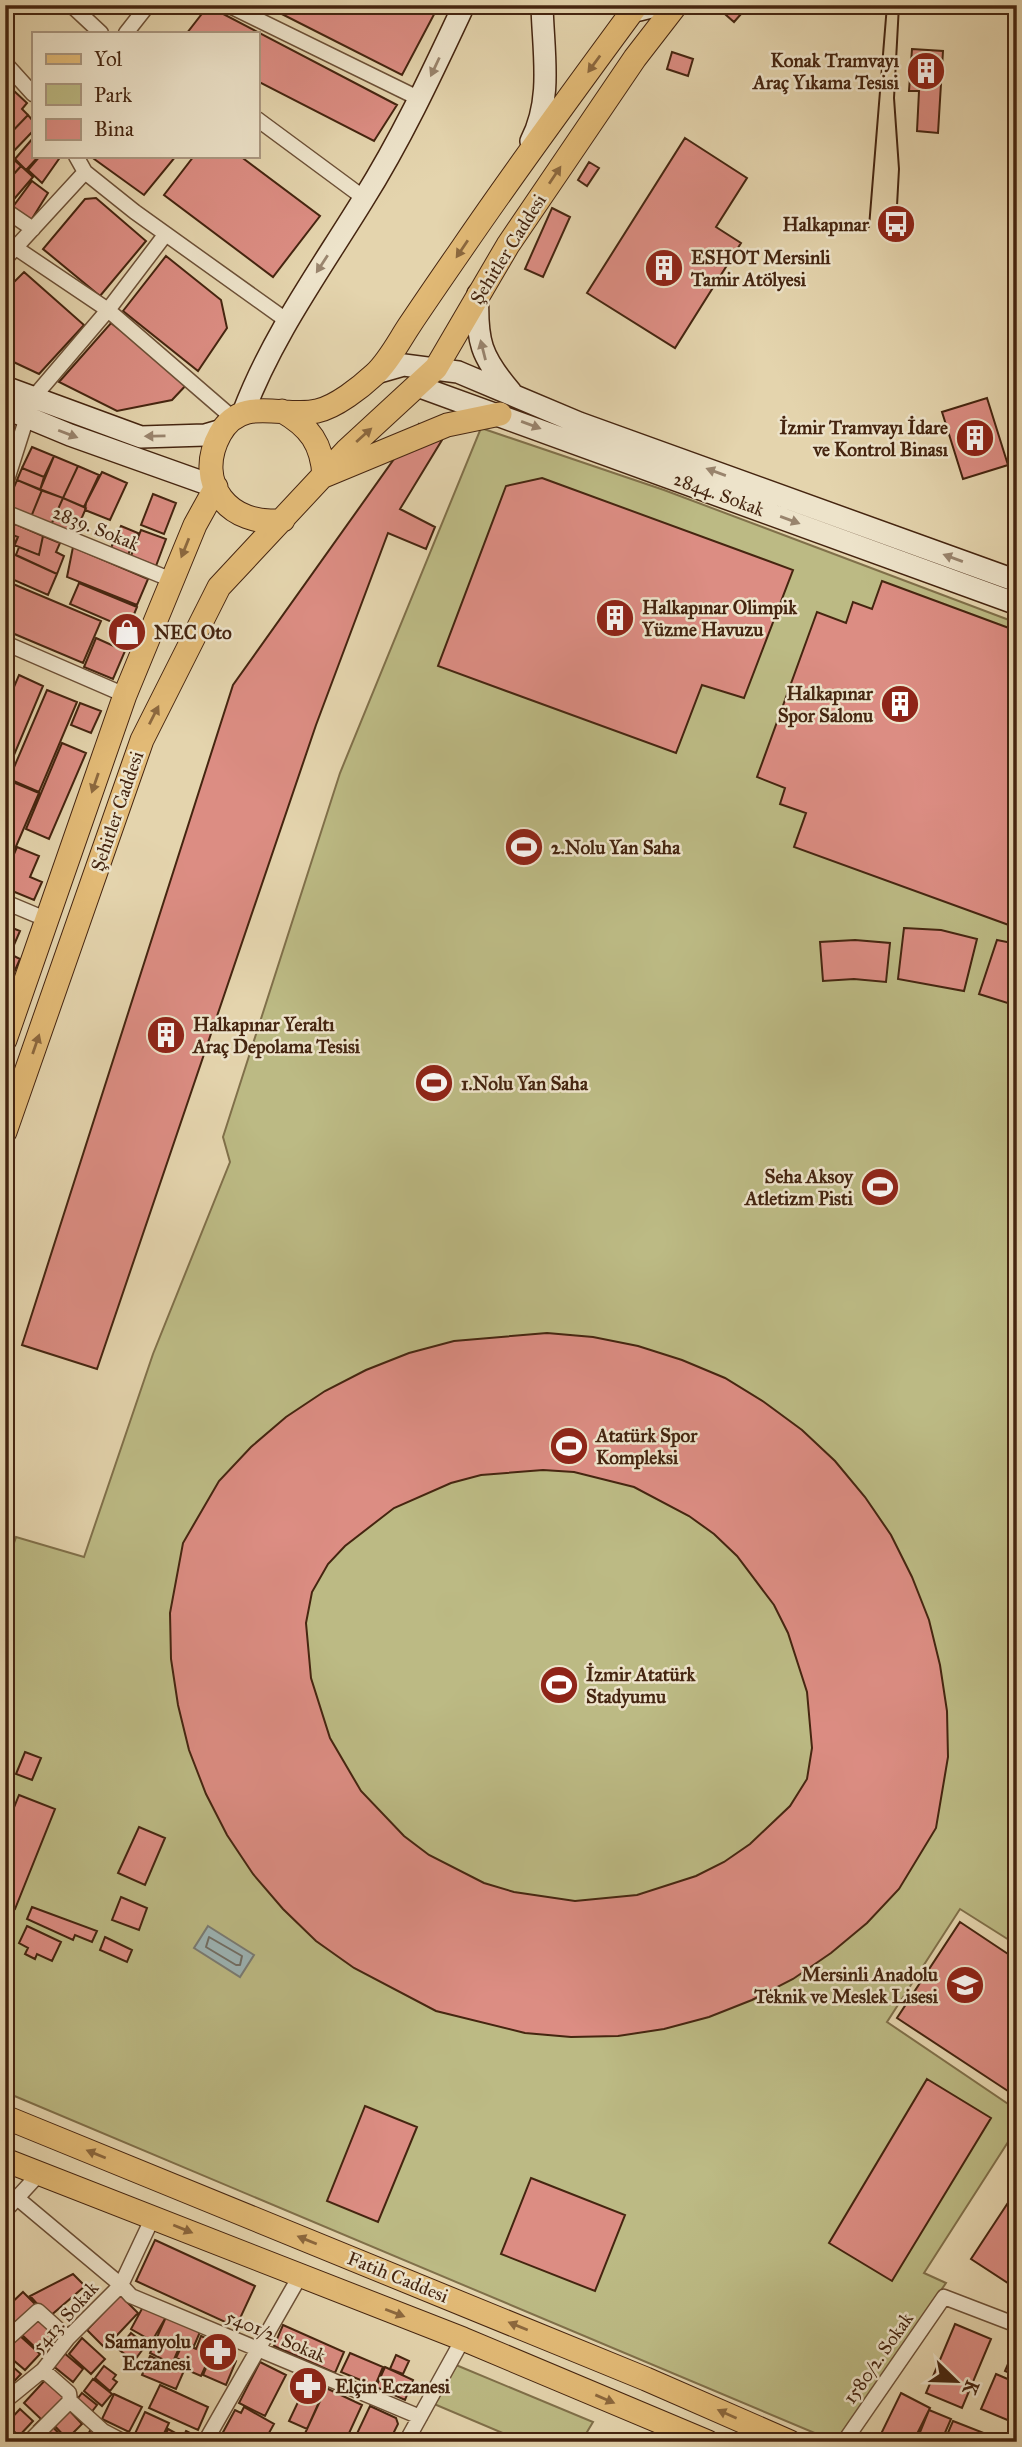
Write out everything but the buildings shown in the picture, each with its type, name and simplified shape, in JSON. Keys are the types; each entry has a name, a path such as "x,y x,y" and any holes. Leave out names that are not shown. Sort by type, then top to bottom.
{"main road":[{"path":"283,520 250,520 235,513 223,502 216,487 212,458 286,320 364,198 420,99 464,5"},
{"path":"515,172 536,131 544,107 542,5"},
{"path":"633,6 659,5"},
{"name":"Şehitler Caddesi","path":"5,1132 142,740 219,587 346,451 420,387 436,368 478,294 635,58 677,5"},
{"name":"Şehitler Caddesi","path":"233,421 262,408 282,411 325,409 376,373 633,6"},
{"name":"2844. Sokak","path":"478,294 477,324 486,363 507,405"},
{"name":"2844. Sokak","path":"376,373 404,365 458,372 507,405 1017,604"},
{"path":"5,387 31,408 216,487"},
{"name":"2844. Sokak","path":"420,387 579,423 1017,581"},
{"path":"282,411 300,421 314,437 323,456 324,477 447,425 507,405"},
{"path":"5,408 31,408 141,437 205,435 233,421"},
{"name":"Şehitler Caddesi","path":"7,1032 125,695 195,525 216,487"},
{"name":"Fatih Caddesi","path":"5,2117 646,2379 790,2442"},
{"path":"5,2160 463,2339 708,2442"}],"street":[{"path":"71,5 100,32"},
{"path":"127,32 148,5"},
{"path":"228,5 420,99"},
{"path":"5,63 32,93"},
{"path":"259,120 364,198"},
{"path":"77,158 85,172 165,235 286,320"},
{"path":"5,259 85,172"},
{"path":"5,210 33,229"},
{"path":"5,486 31,408 165,235"},
{"path":"16,248 108,310 233,421"},
{"name":"2839. Sokak","path":"5,512 172,580"},
{"path":"5,643 125,695"},
{"path":"5,902 48,920"},
{"path":"5,2211 39,2174"},
{"name":"5401/2. Sokak","path":"17,2198 131,2296 420,2417"},
{"path":"121,2285 153,2217"},
{"path":"205,2442 300,2276"},
{"name":"5413. Sokak","path":"5,2401 43,2370 68,2337 121,2285"},
{"name":"1580/2. Sokak","path":"844,2442 944,2297 1017,2325"},
{"path":"5,2341 38,2311 68,2337"},
{"path":"406,2442 463,2339"},
{"path":"43,2370 69,2393 70,2401 103,2431 124,2442"},
{"path":"29,2442 70,2401"}],"green space":[{"name":"Atatürk Spor Kompleksi","path":"481,428 664,490 1017,623 1017,1945 960,1909 887,2022 1017,2110 1017,2128 924,2273 946,2283 836,2442 5,2092 5,1570 16,1537 84,1557 153,1354 230,1162 223,1137 340,773"},
{"path":"456,2365 593,2422 581,2442 524,2442 434,2404"}],"water":[{"path":"208,1926 254,1955 240,1977 194,1948"}],"tram line":[{"path":"869,227 887,5"},
{"path":"896,224 899,169 894,98 899,5"}],"place":[{"name":"Konak Tramvayı Araç Yıkama Tesisi","path":"926,71"},
{"name":"Halkapınar","path":"896,224"},
{"name":"ESHOT Mersinli Tamir Atölyesi","path":"664,268"},
{"name":"İzmir Tramvayı İdare ve Kontrol Binası","path":"975,438"},
{"name":"Halkapınar Olimpik Yüzme Havuzu","path":"615,618"},
{"name":"NEC Oto","path":"127,632"},
{"name":"Halkapınar Spor Salonu","path":"900,704"},
{"name":"2.Nolu Yan Saha","path":"524,847"},
{"name":"Halkapınar Yeraltı Araç Depolama Tesisi","path":"166,1035"},
{"name":"1.Nolu Yan Saha","path":"434,1083"},
{"name":"Seha Aksoy Atletizm Pisti","path":"880,1187"},
{"name":"Atatürk Spor Kompleksi","path":"569,1446"},
{"name":"İzmir Atatürk Stadyumu","path":"559,1685"},
{"name":"Mersinli Anadolu Teknik ve Meslek Lisesi","path":"965,1985"},
{"name":"Samanyolu Eczanesi","path":"218,2352"},
{"name":"Elçin Eczanesi","path":"308,2386"}]}
